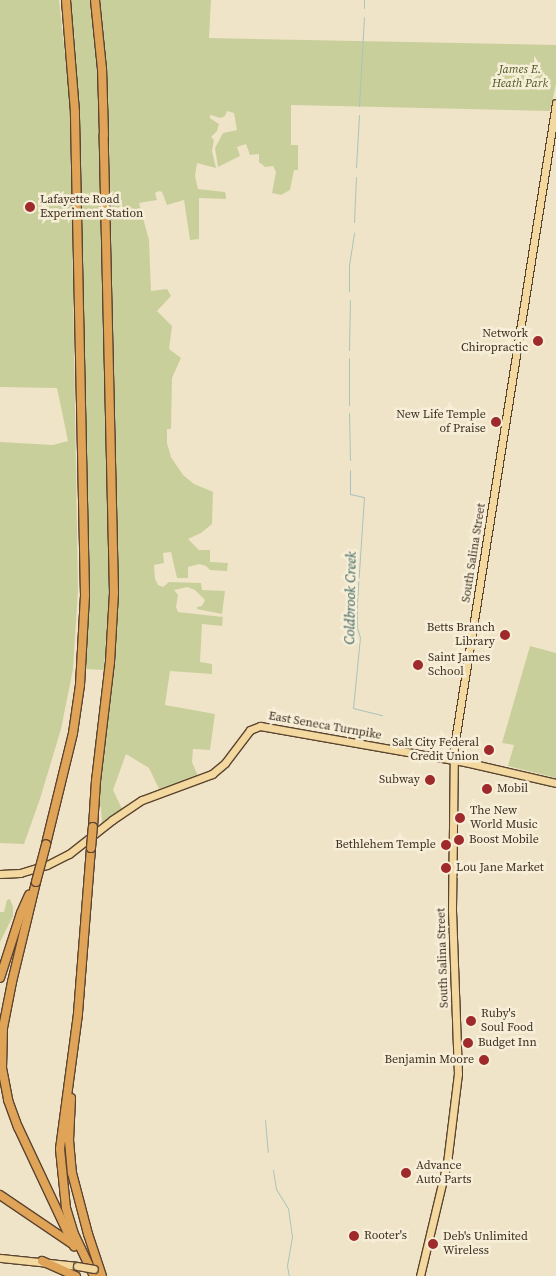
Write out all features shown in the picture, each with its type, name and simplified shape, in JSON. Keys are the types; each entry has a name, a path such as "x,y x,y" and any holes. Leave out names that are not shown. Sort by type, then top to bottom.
{"highway":[{"path":"66,0 75,112 85,595 80,685 73,733 12,982 4,1028 2,1068 4,1082 18,1127 88,1276"},
{"path":"94,0 102,78 114,593 110,662 96,780 76,1033 60,1149 66,1208 74,1234 97,1273"},
{"path":"0,978 21,913 36,882"},
{"path":"82,964 83,996 70,1104 69,1151 77,1195 97,1273"},
{"path":"0,1195 61,1234 75,1248"},
{"path":"42,1261 76,1276"}],"main road":[{"name":"South Salina Street","path":"420,1276 447,1163 458,1080 452,909 452,760 556,103"},
{"name":"East Seneca Turnpike","path":"0,874 20,873 48,865 69,854 118,815 142,800 212,774 225,764 250,730 260,726 452,760 556,783"},
{"path":"0,1258 77,1266 97,1273"}],"green space":[{"path":"0,0 59,0 70,100 78,590 73,669 61,729 24,844 0,843 0,442 53,445 68,441 57,388 0,387"},
{"path":"69,0 92,0 99,83 110,580 104,670 83,669 89,600 89,563 79,108 74,33"},
{"name":"James E. Heath Park","path":"99,0 211,0 209,38 556,45 556,84 550,111 291,105 291,145 298,145 298,170 294,170 290,190 281,195 272,193 276,172 273,166 265,167 259,162 259,154 250,155 246,144 237,147 240,156 218,167 215,148 223,133 237,130 234,113 227,111 225,116 221,118 210,115 210,118 219,124 217,131 211,137 214,140 212,151 216,168 197,163 195,176 198,189 225,192 226,196 226,199 199,198 199,239 190,240 184,200 167,205 162,192 159,191 155,193 157,200 139,203 149,240 151,291 167,289 171,296 157,311 172,326 169,349 181,358 172,378 171,429 167,429 167,443 171,457 183,475 194,484 213,492 212,524 201,533 188,539 199,550 210,550 210,562 228,563 227,571 210,570 206,566 199,564 188,567 188,578 177,578 171,552 163,553 164,563 154,565 155,579 158,585 163,587 169,582 201,583 202,590 225,591 222,614 197,609 197,607 202,606 205,600 195,590 187,587 174,590 178,595 176,607 178,612 223,617 222,626 202,624 200,662 212,664 212,674 170,671 165,705 215,714 210,750 193,749 192,762 198,776 159,789 149,768 126,754 113,790 122,809 102,825 101,807 97,806 114,671 118,558 108,92"},
{"path":"530,646 556,653 556,778 508,766 514,745 502,743"},
{"path":"10,899 13,907 13,916 0,942 0,912 4,912 7,900"}],"waterway":[{"name":"Coldbrook Creek","path":"364,0 364,8"},
{"name":"Coldbrook Creek","path":"359,106 364,17"},
{"name":"Coldbrook Creek","path":"356,167 359,115"},
{"name":"Coldbrook Creek","path":"354,222 356,177"},
{"name":"Coldbrook Creek","path":"349,291 349,265 354,232"},
{"name":"Coldbrook Creek","path":"349,350 350,300"},
{"name":"Coldbrook Creek","path":"349,358 349,405"},
{"name":"Coldbrook Creek","path":"349,413 350,460"},
{"name":"Coldbrook Creek","path":"350,470 350,494 364,497 357,603 357,628 360,637 353,708 382,715"},
{"path":"265,1120 268,1152"},
{"path":"273,1170 276,1189 288,1208 292,1237 287,1266 289,1276"}],"place":[{"name":"Lafayette Road Experiment Station","path":"30,207"},
{"name":"Network Chiropractic","path":"538,341"},
{"name":"New Life Temple of Praise","path":"496,422"},
{"name":"Betts Branch Library","path":"505,635"},
{"name":"Saint James School","path":"418,665"},
{"name":"Salt City Federal Credit Union","path":"489,750"},
{"name":"Subway","path":"430,780"},
{"name":"Mobil","path":"487,789"},
{"name":"The New World Music","path":"460,818"},
{"name":"Boost Mobile","path":"459,840"},
{"name":"Bethlehem Temple","path":"446,845"},
{"name":"Lou Jane Market","path":"446,868"},
{"name":"Ruby's Soul Food","path":"471,1021"},
{"name":"Budget Inn","path":"468,1043"},
{"name":"Benjamin Moore","path":"484,1060"},
{"name":"Advance Auto Parts","path":"406,1173"},
{"name":"Rooter's","path":"354,1236"},
{"name":"Deb's Unlimited Wireless","path":"433,1244"}]}
